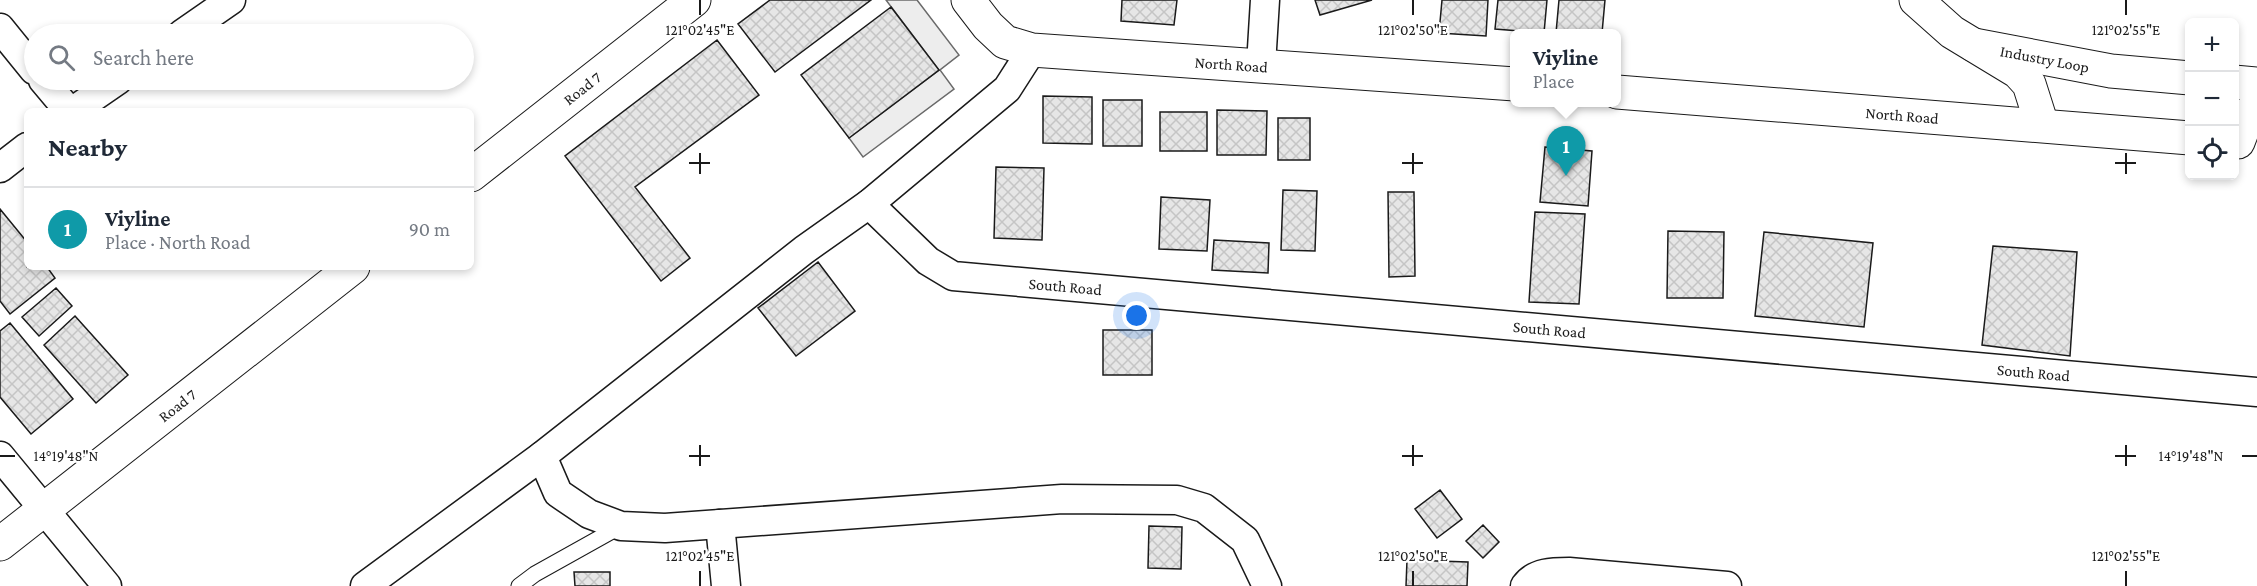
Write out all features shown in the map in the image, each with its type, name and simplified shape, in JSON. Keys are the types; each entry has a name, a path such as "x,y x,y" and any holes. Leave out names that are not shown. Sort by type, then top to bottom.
{"street":[{"path":"196,24 231,0"},
{"name":"Road 7","path":"474,173 694,0"},
{"name":"North Road","path":"968,0 988,26 1005,42 1032,50 1510,84"},
{"path":"1261,65 1265,0"},
{"name":"Industry Loop","path":"1916,0 1952,32 1974,45 2111,71 2185,78"},
{"path":"0,28 24,57"},
{"path":"1974,45 2018,72 2029,84 2042,125"},
{"path":"365,586 542,456 804,250 868,204 1007,89 1032,50"},
{"path":"2239,82 2257,84"},
{"path":"52,90 68,108"},
{"path":"76,108 103,90"},
{"name":"North Road","path":"1621,92 2185,138"},
{"path":"2243,143 2250,113 2257,107"},
{"path":"0,168 24,149"},
{"name":"South Road","path":"868,204 928,261 953,276 2257,392"},
{"name":"Road 7","path":"0,544 349,270"},
{"path":"0,456 107,586"},
{"path":"542,456 558,493 589,514 621,526 665,528 1062,499 1177,500 1204,508 1245,540 1267,586"},
{"path":"720,524 726,586"},
{"path":"1527,582 1549,573 1569,572 1726,586"}],"lane":[{"path":"519,586 535,574 621,526"}],"shaded area":[{"path":"886,0 917,0 959,55 940,70 954,89 863,157 849,138 939,70"}],"building":[{"path":"770,0 871,0 775,72 738,24"},
{"path":"1122,0 1177,0 1174,25 1121,21"},
{"path":"1315,0 1372,0 1320,15"},
{"path":"1442,0 1488,0 1486,36 1439,33"},
{"path":"1498,0 1547,0 1544,29 1495,29"},
{"path":"1559,0 1605,0 1602,29 1556,29"},
{"path":"891,7 939,70 849,138 801,75"},
{"path":"717,40 759,95 635,187 690,258 661,281 565,156"},
{"path":"1043,96 1092,97 1092,144 1043,143"},
{"path":"1103,100 1142,100 1142,146 1103,146"},
{"path":"1217,110 1267,111 1266,155 1217,155"},
{"path":"1160,112 1207,112 1207,151 1160,151"},
{"path":"1278,118 1310,118 1310,160 1278,160"},
{"path":"1545,147 1592,151 1588,206 1540,202"},
{"path":"996,167 1044,168 1042,240 994,238"},
{"path":"1283,190 1317,191 1315,251 1281,250"},
{"path":"1388,192 1414,192 1415,276 1389,277"},
{"path":"1161,197 1210,200 1207,251 1159,249"},
{"path":"0,209 24,238 24,270 49,270 55,278 10,314 0,301"},
{"path":"1535,212 1585,214 1579,304 1529,302"},
{"path":"1668,231 1724,232 1723,298 1667,298"},
{"path":"1764,232 1873,243 1864,327 1755,316"},
{"path":"1214,240 1269,243 1268,273 1212,270"},
{"path":"1993,246 2077,252 2070,356 1982,345"},
{"path":"818,262 855,311 796,356 758,308"},
{"path":"56,288 72,306 39,336 22,317"},
{"path":"75,316 128,375 96,403 44,345"},
{"path":"10,323 73,399 31,434 0,397 0,331"},
{"path":"1103,330 1152,330 1152,375 1103,375"},
{"path":"1440,490 1462,519 1437,538 1415,509"},
{"path":"1483,525 1499,542 1483,558 1466,541"},
{"path":"1149,526 1182,527 1181,569 1148,568"},
{"path":"1407,560 1468,562 1467,586 1406,586"},
{"path":"574,572 610,572 610,586 575,586"}],"place":[{"name":"Viyline","path":"1566,176"}]}
